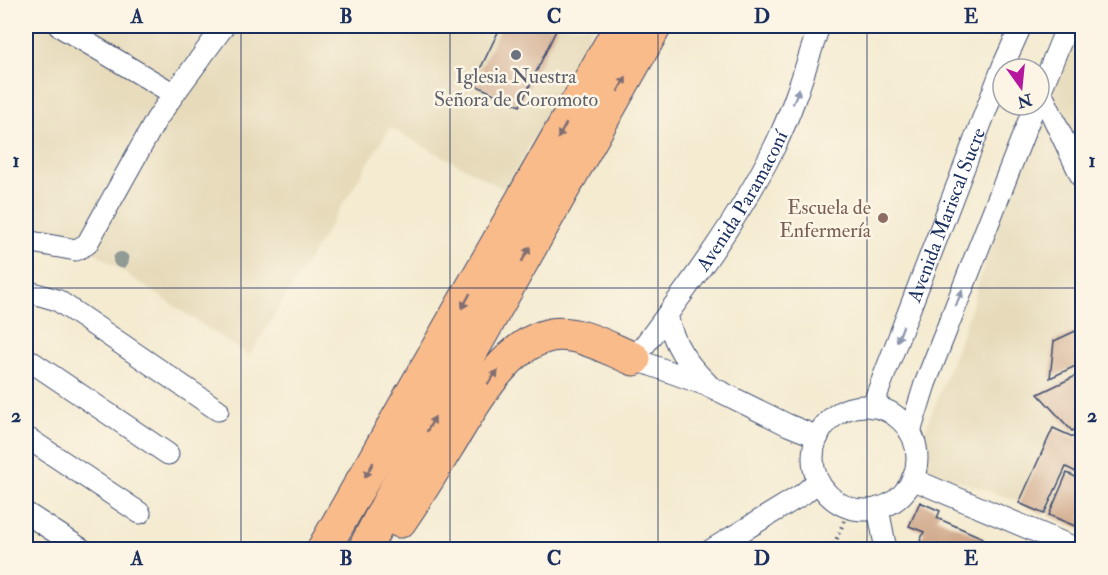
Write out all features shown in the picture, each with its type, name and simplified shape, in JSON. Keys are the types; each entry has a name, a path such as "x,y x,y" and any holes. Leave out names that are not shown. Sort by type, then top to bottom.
{"highway":[{"path":"323,549 621,26"},
{"path":"363,549 419,444 655,26"},
{"path":"381,549 476,400 499,369 529,343 551,335 571,335 634,359"}],"street":[{"path":"59,26 174,94"},
{"path":"26,241 76,250 87,244 156,120 224,26"},
{"name":"Avenida Paramaconí","path":"634,359 701,270 750,192 776,145 797,93 819,26"},
{"name":"Avenida Mariscal Sucre","path":"1009,57 1021,26"},
{"name":"Avenida Mariscal Sucre","path":"1051,65 1067,26"},
{"name":"Avenida Mariscal Sucre","path":"872,406 991,104"},
{"name":"Avenida Mariscal Sucre","path":"910,432 925,384 1030,117"},
{"path":"1051,117 1083,178"},
{"path":"26,291 57,300 218,410"},
{"path":"666,315 670,333 682,355 709,386"},
{"path":"26,358 168,454"},
{"path":"634,359 709,386 788,425 818,437"},
{"path":"859,406 872,406 894,415 910,432 917,455 912,479 904,492 892,502 878,508 864,510 850,507 837,502 818,481 813,452 824,426 834,416 859,406"},
{"path":"26,437 140,513"},
{"path":"912,479 1080,549"},
{"path":"711,549 803,494 818,481"},
{"path":"878,508 886,549"},
{"path":"26,513 83,549"}],"path":[{"path":"832,549 850,507"}],"shaded area":[{"path":"26,26 594,26 506,190 390,128 249,356 70,236 26,228"},
{"path":"1069,26 1082,26 1082,525 1037,507 928,471 922,465 919,454 921,442 969,315 999,215 1035,117 1051,117 1051,75"}],"building":[{"name":"Iglesia Nuestra Señora de Coromoto","path":"501,26 558,26 520,106 473,84"},
{"path":"1082,328 1082,363 1050,378 1054,341"},
{"path":"1082,373 1082,426 1072,431 1038,394"},
{"path":"1053,428 1082,441 1082,475 1066,467 1044,514 1019,503"},
{"path":"1067,473 1082,480 1082,529 1049,515"},
{"path":"920,502 940,511 937,518 983,538 978,550 917,548 924,532 909,526"}],"place":[{"name":"Iglesia Nuestra Señora de Coromoto","path":"516,55"},
{"name":"Escuela de Enfermería","path":"883,218"}]}
